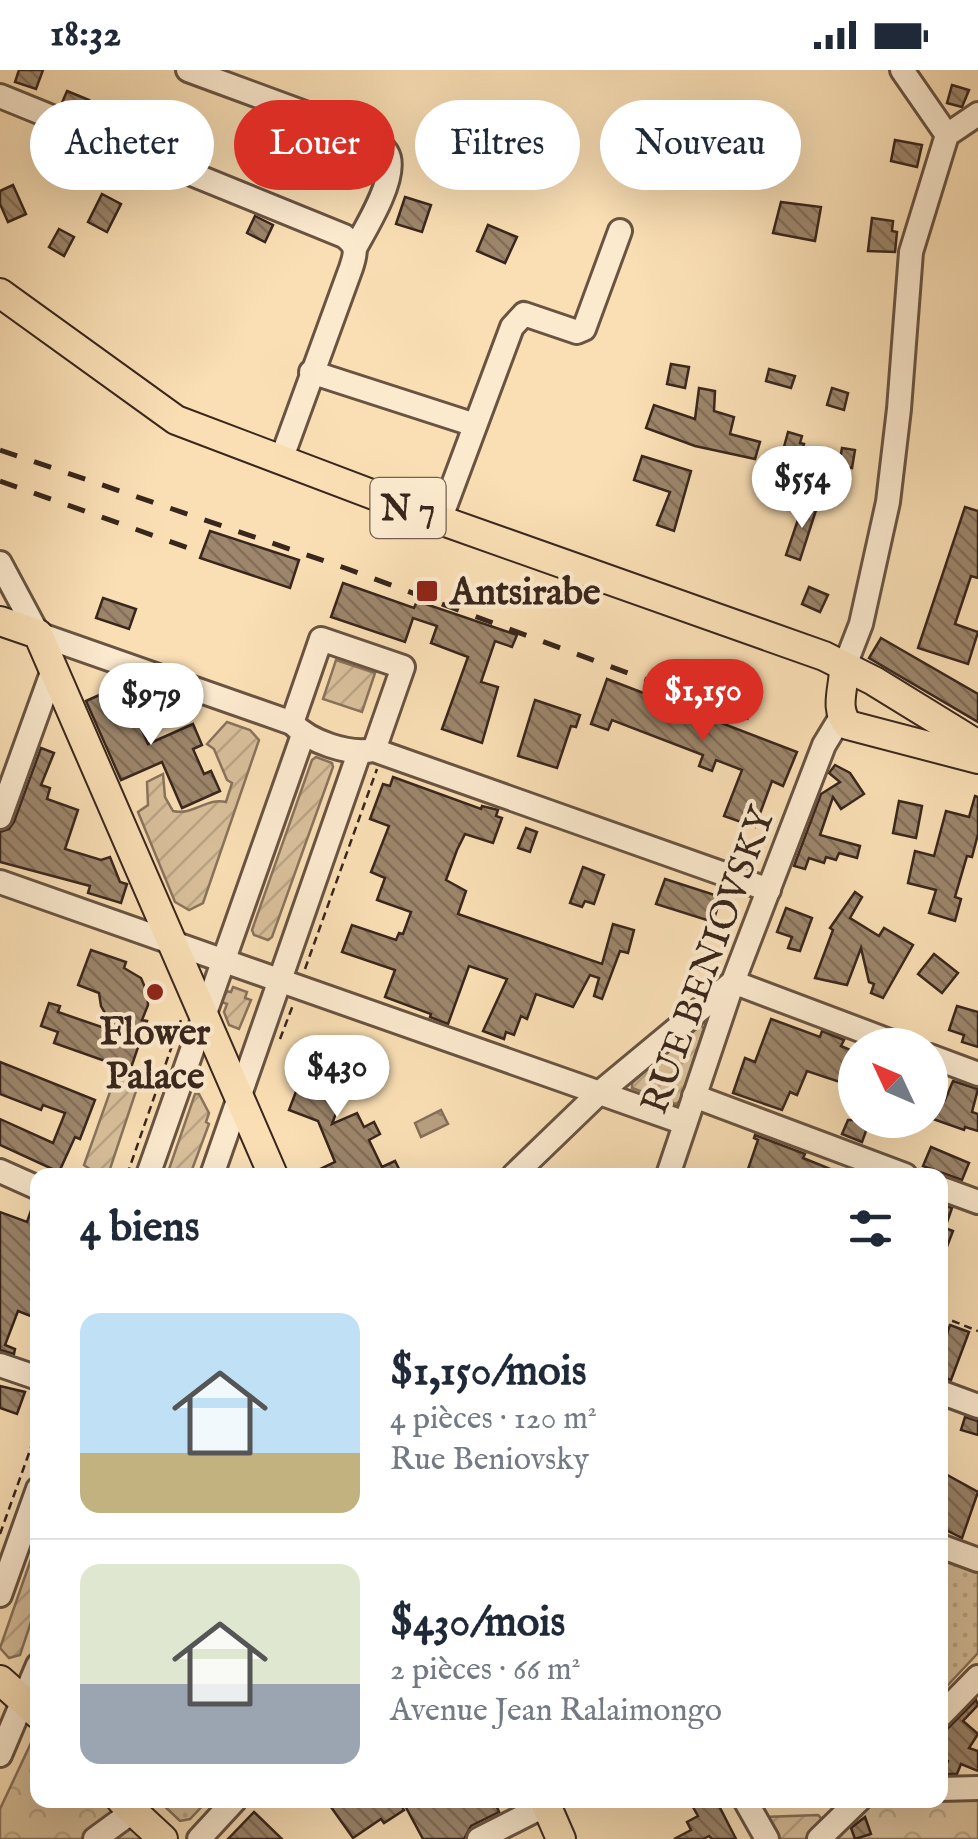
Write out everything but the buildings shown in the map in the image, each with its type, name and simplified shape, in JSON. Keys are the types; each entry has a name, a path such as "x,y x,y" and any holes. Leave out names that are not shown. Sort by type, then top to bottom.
{"main road":[{"name":"N 7","path":"0,293 176,420 440,520 824,656 855,688 978,745"},
{"path":"0,620 38,634 271,1168"},
{"name":"N 7","path":"855,688 857,730 978,759"},
{"path":"855,688 888,696 890,708 886,718 868,731"},
{"path":"0,1680 30,1707"},
{"path":"128,1808 163,1839"},
{"path":"547,1808 554,1836"}],"street":[{"path":"188,70 367,136 384,147 390,159 390,173 355,248 281,460"},
{"path":"902,70 947,135 978,114"},
{"path":"0,96 344,236 355,248"},
{"name":"RUE BENIOVSKY","path":"670,1168 733,982 824,744 855,688 862,624 888,502 911,252 947,135"},
{"path":"440,520 512,326 518,318 532,314 577,332 584,329 620,231"},
{"path":"311,372 476,425"},
{"path":"0,563 38,634 298,729 768,890"},
{"path":"150,1168 224,960 298,729 321,639 403,667 290,986 240,1098 215,1168"},
{"path":"0,818 53,670"},
{"path":"0,882 685,1123"},
{"path":"521,1168 598,1094 733,982 855,1028"},
{"path":"948,1063 978,1074"},
{"path":"694,1096 886,1168"},
{"path":"0,1172 30,1185"},
{"path":"948,1191 978,1202"},
{"path":"0,1365 30,1375"},
{"path":"948,1395 978,1406"},
{"path":"0,1595 30,1511"},
{"path":"948,1549 978,1560"},
{"path":"948,1708 978,1677"},
{"path":"0,1755 30,1710"},
{"path":"948,1789 978,1788"},
{"path":"95,1839 124,1808"},
{"path":"199,1839 228,1808"},
{"path":"480,1839 534,1808"},
{"path":"750,1808 768,1839"},
{"path":"820,1839 851,1808"}],"path":[{"path":"278,1047 290,986 372,752"},
{"path":"948,1319 978,1331"},
{"path":"0,1534 30,1450"}],"green space":[{"path":"336,660 375,673 362,712 323,699"},
{"path":"227,722 250,730 259,740 203,903 189,910 175,902 138,812 148,805 147,782 163,774 165,797 173,811 226,802 232,783 227,780 214,749 207,744"},
{"path":"316,757 333,767 268,940 254,935 252,930"},
{"path":"233,987 247,992 245,998 251,1000 239,1029 229,1025 224,1012 227,1004 222,1002 226,991 231,992"},
{"path":"698,1023 704,1028 681,1100 676,1104 632,1088 632,1083"},
{"path":"116,1075 139,1082 110,1168 84,1165"},
{"path":"195,1094 199,1094 209,1113 209,1124 193,1168 169,1168"},
{"path":"948,1557 978,1568 978,1653 948,1685"},
{"path":"30,1562 30,1625 20,1655 9,1658 0,1648"},
{"path":"30,1745 30,1808 130,1808 163,1839 0,1839 0,1809"},
{"path":"978,1788 978,1839 819,1839 851,1808 948,1808 948,1797"},
{"path":"166,1808 200,1808 190,1819 180,1821"},
{"path":"818,1815 823,1820 806,1839 773,1839 764,1817"}],"water":[{"path":"441,1110 448,1124 421,1137 415,1123"}],"railway":[{"path":"0,450 345,568 749,718"},
{"path":"0,481 194,550"}],"place":[{"name":"Antsirabe","path":"427,591"},
{"name":"Flower Palace","path":"155,992"}]}
